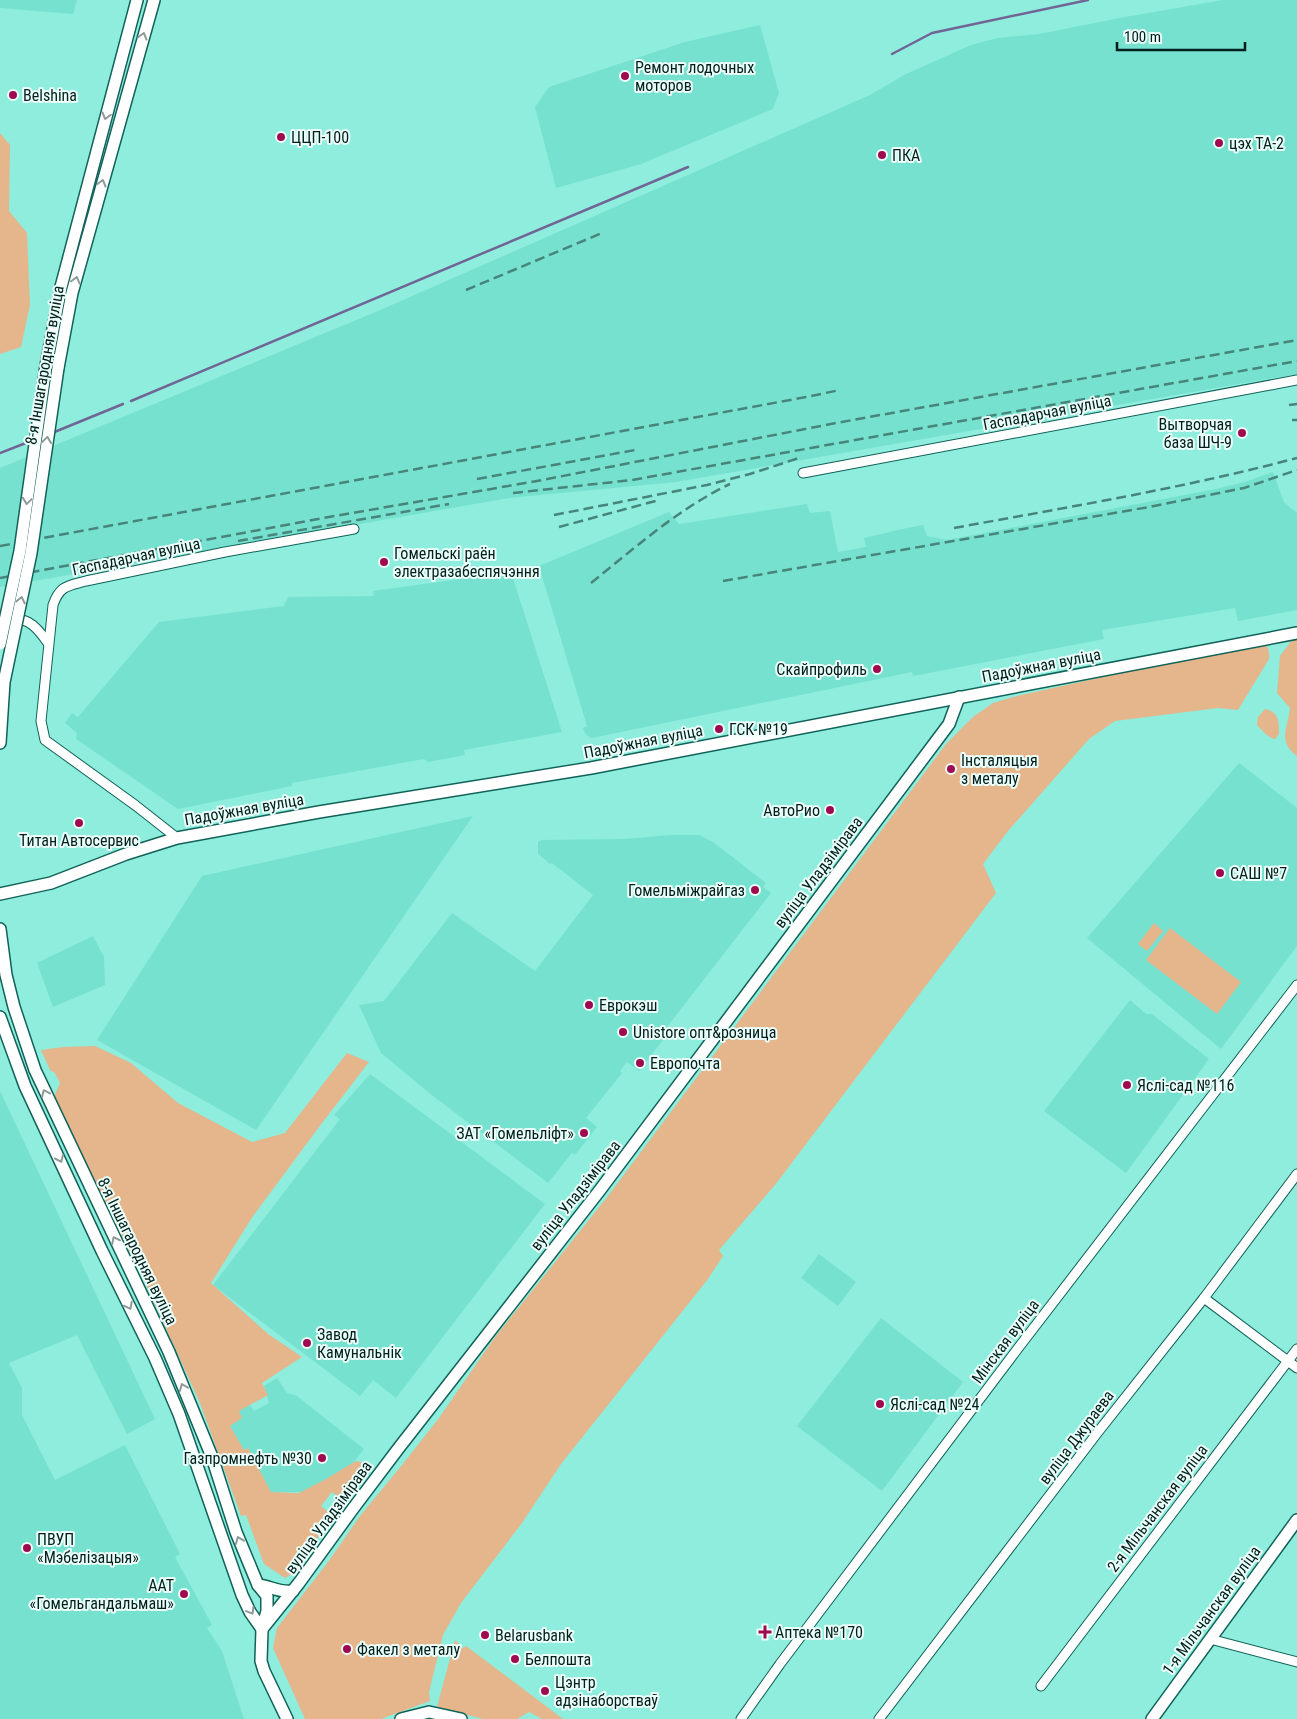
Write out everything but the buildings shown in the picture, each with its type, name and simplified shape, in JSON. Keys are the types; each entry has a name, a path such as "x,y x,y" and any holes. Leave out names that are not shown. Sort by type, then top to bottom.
{"main road":[{"name":"8-я Іншагародняя вуліца","path":"0,644 20,551 46,366 59,297 137,0"},
{"name":"8-я Іншагародняя вуліца","path":"0,743 4,682 31,553 58,368 72,293 154,0"},
{"path":"118,69 133,73"},
{"path":"76,229 89,230"},
{"name":"Падоўжная вуліца","path":"0,894 50,883 126,854 177,838 319,812 591,768 1297,633"},
{"name":"вуліца Уладзімірава","path":"262,1629 293,1591 398,1449 612,1174 938,740 949,724 959,697"},
{"name":"8-я Іншагародняя вуліца","path":"0,929 14,1007 34,1070 169,1352 212,1457 236,1532 258,1585 266,1596 267,1611 262,1629"},
{"name":"8-я Іншагародняя вуліца","path":"0,1017 26,1086 102,1251 155,1358 179,1414 242,1595 250,1612 262,1629"},
{"name":"1-я Мільчанская вуліца","path":"1152,1719 1296,1524"},
{"path":"258,1585 268,1586 282,1592 293,1591"},
{"path":"262,1629 261,1652 264,1671 287,1719"},
{"path":"401,1719 429,1712 461,1719"}],"street":[{"name":"Гаспадарчая вуліца","path":"802,473 1297,380"},
{"name":"Гаспадарчая вуліца","path":"177,838 136,804 45,740 41,721 48,643 53,605 57,594 65,587 86,581 225,552 354,529"},
{"path":"0,617 29,621 39,630 48,643"},
{"name":"Мінская вуліца","path":"741,1719 780,1664 1025,1339 1297,985"},
{"name":"вуліца Джураева","path":"879,1719 1104,1425 1204,1298 1297,1174"},
{"path":"1204,1298 1297,1368"},
{"name":"2-я Мільчанская вуліца","path":"1041,1686 1297,1349"},
{"path":"1210,1639 1297,1662"}],"shaded area":[{"path":"0,0 77,0 73,14 0,8"},
{"path":"1223,0 1297,0 1297,374 676,482 509,498 0,587 0,468 378,311 870,95 906,74 971,45 998,38 1039,34"},
{"path":"760,25 779,93 773,109 641,164 556,188 535,107 549,87 685,42"},
{"path":"0,133 10,145 9,211 27,233 30,305 21,347 0,354"},
{"path":"1273,472 1284,502 1297,513 1297,610 1238,621 1235,608 1102,630 1104,639 913,676 912,672 592,738 586,735 583,728 587,726 539,566 669,512 679,524 807,504 810,513 830,511 838,552 866,547 864,538 923,525 927,536 947,540 1216,489 1245,482"},
{"path":"511,572 562,732 464,750 465,755 428,762 424,759 292,783 292,786 178,809 76,739 77,733 65,723 72,713 78,717 159,622 284,606 288,597 374,596 373,591"},
{"path":"1297,639 1297,756 1287,745 1285,739 1290,708 1277,693 1280,656 1292,640"},
{"path":"1264,644 1269,652 1269,659 1238,710 1218,708 1115,721 1089,739 1008,831 983,864 996,893 775,1185 719,1250 723,1256 708,1279 561,1464 522,1523 461,1603 443,1635 429,1692 430,1701 381,1719 305,1719 273,1648 277,1628 328,1562 360,1516 439,1418 495,1337 608,1196 946,744 973,717 993,703 1098,678"},
{"path":"1265,709 1273,712 1277,718 1279,734 1275,739 1257,725 1258,717"},
{"name":"САШ №7","path":"1239,763 1297,808 1297,946 1221,1049 1087,938"},
{"path":"473,816 256,1130 97,1040 202,876"},
{"path":"670,835 699,835 713,842 766,883 763,887 771,893 667,1027 670,1031 639,1071 627,1062 620,1071 622,1073 586,1118 597,1127 575,1155 572,1153 548,1183 433,1096 381,1053 359,1005 384,1001 452,913 535,971 593,895 538,854 538,842 542,840 625,839"},
{"path":"1154,923 1163,931 1147,951 1138,944"},
{"path":"1170,928 1241,982 1217,1014 1146,960"},
{"path":"93,936 104,957 105,985 53,1007 37,963"},
{"name":"Яслі-сад №116","path":"1130,1000 1146,1014 1152,1014 1209,1059 1126,1173 1044,1111"},
{"path":"95,1046 131,1063 178,1103 252,1142 285,1133 347,1053 369,1062 253,1216 211,1283 268,1334 302,1357 262,1383 268,1395 239,1411 242,1418 230,1426 244,1450 248,1448 271,1492 299,1493 356,1461 363,1464 366,1468 362,1480 344,1502 332,1492 321,1506 328,1512 317,1527 322,1532 290,1575 285,1578 264,1564 246,1515 241,1516 200,1403 148,1289 54,1097 60,1083 55,1073 50,1070 41,1050"},
{"name":"Завод Камунальнік","path":"370,1074 545,1204 396,1398 373,1380 360,1396 213,1285 340,1119 334,1115"},
{"path":"0,1091 155,1419 127,1434 77,1335 9,1363 22,1388 22,1415 55,1480 125,1445 180,1554 175,1557 212,1625 207,1628 222,1651 244,1719 0,1719"},
{"path":"819,1254 856,1282 838,1306 801,1278"},
{"name":"Яслі-сад №24","path":"881,1318 963,1382 882,1491 797,1426"},
{"path":"277,1378 287,1393 297,1396 364,1449 353,1463 313,1492 271,1492 248,1448 244,1450 230,1426 242,1418 238,1411 250,1405 254,1411 269,1403 264,1386"},
{"path":"455,1640 463,1648 466,1646 563,1719 542,1719 529,1712 517,1719 483,1719 437,1707"}],"waterway":[{"path":"892,54 932,33 1088,0"},
{"path":"131,401 688,167"},
{"path":"52,433 123,404"},
{"path":"0,453 31,441"}],"railway":[{"path":"466,290 602,233"},
{"path":"0,578 329,517 537,481 836,423 1297,340"},
{"path":"513,493 632,480 1297,361"},
{"path":"0,546 840,390"},
{"path":"1289,405 1297,404"},
{"path":"1292,420 1297,420"},
{"path":"477,479 635,450"},
{"path":"554,515 707,485 750,474 802,457"},
{"path":"954,528 1169,488 1297,458"},
{"path":"723,581 1149,507 1244,488 1297,470"},
{"path":"591,583 675,517 730,484"},
{"path":"559,527 659,500"},
{"path":"238,541 449,504"}],"place":[{"name":"Ремонт лодочных моторов","path":"625,76"},
{"name":"Belshina","path":"13,95"},
{"name":"ЦЦП-100","path":"281,137"},
{"name":"цэх ТА-2","path":"1219,143"},
{"name":"ПКА","path":"882,155"},
{"name":"Вытворчая база ШЧ-9","path":"1242,433"},
{"name":"Гомельскі раён электразабеспячэння","path":"384,562"},
{"name":"Скайпрофиль","path":"877,669"},
{"name":"ГСК №19","path":"719,729"},
{"name":"Інсталяцыя з металу","path":"951,769"},
{"name":"АвтоРио","path":"830,810"},
{"name":"Титан Автосервис","path":"79,823"},
{"name":"САШ №7","path":"1220,873"},
{"name":"Гомельміжрайгаз","path":"755,890"},
{"name":"Еврокэш","path":"589,1005"},
{"name":"Unistore опт&розница","path":"623,1032"},
{"name":"Европочта","path":"640,1063"},
{"name":"Яслі-сад №116","path":"1127,1085"},
{"name":"ЗАТ «Гомельліфт»","path":"584,1133"},
{"name":"Завод Камунальнік","path":"307,1343"},
{"name":"Яслі-сад №24","path":"880,1404"},
{"name":"Газпромнефть №30","path":"322,1458"},
{"name":"ПВУП «Мэбелізацыя»","path":"27,1548"},
{"name":"ААТ «Гомельгандальмаш»","path":"184,1594"},
{"name":"Аптека №170","path":"765,1632"},
{"name":"Belarusbank","path":"485,1635"},
{"name":"Факел з металу","path":"347,1649"},
{"name":"Белпошта","path":"515,1659"},
{"name":"Цэнтр адзінаборстваў","path":"545,1691"}]}
